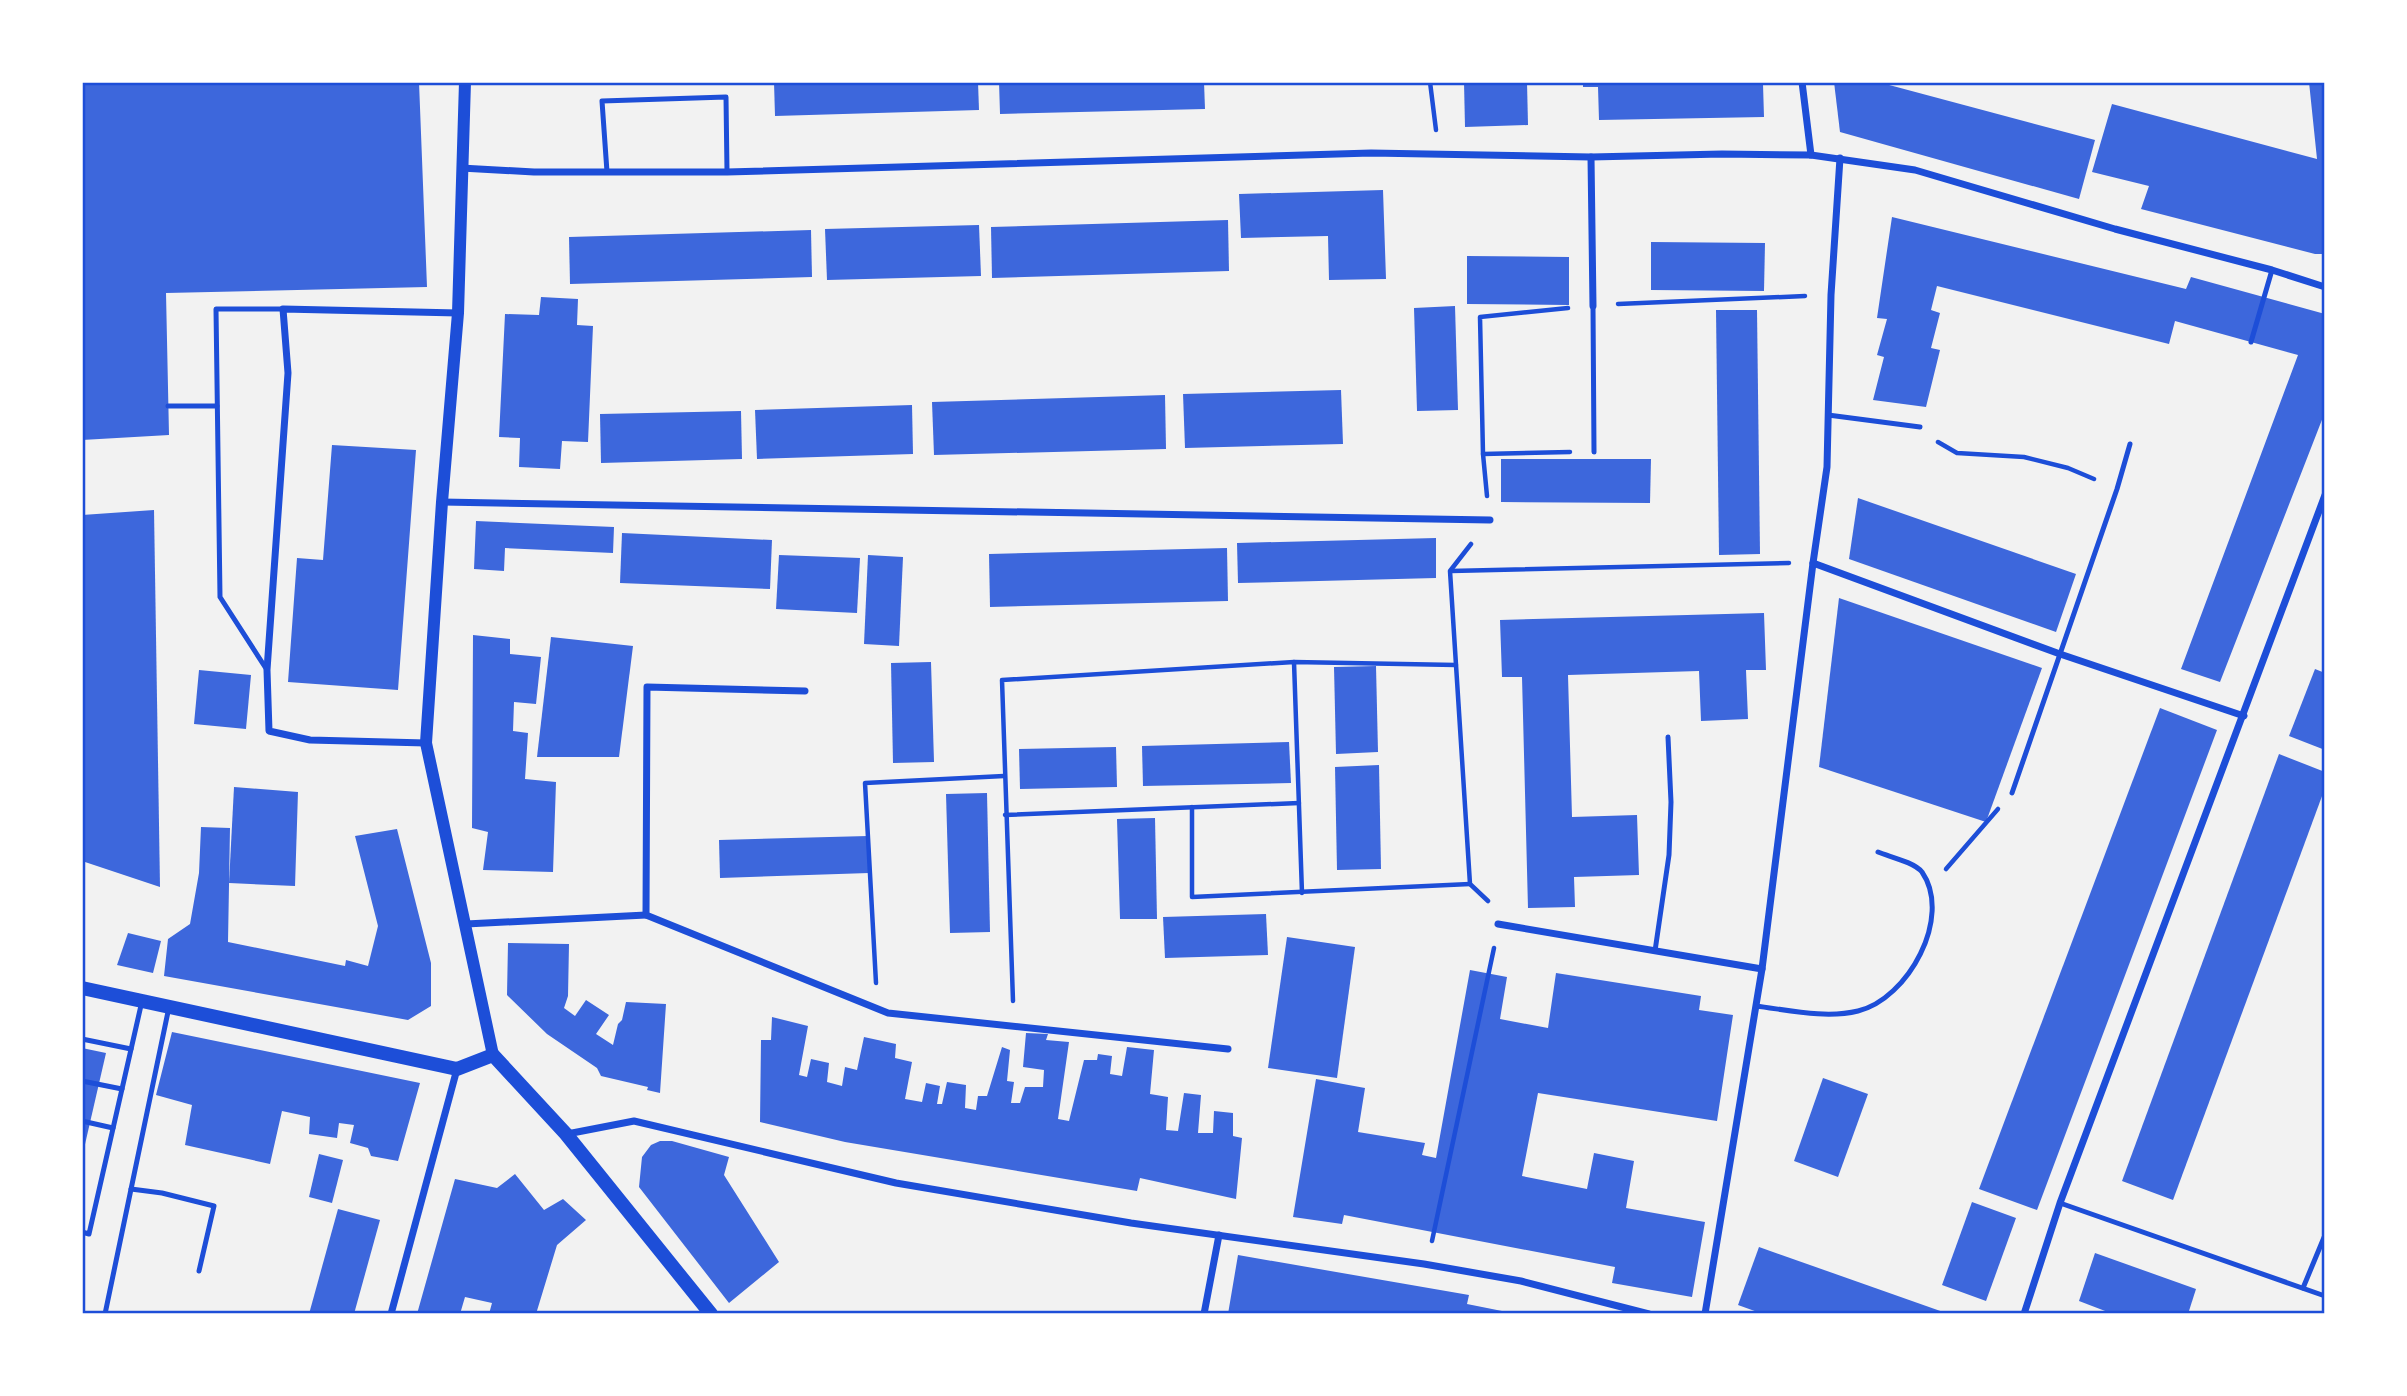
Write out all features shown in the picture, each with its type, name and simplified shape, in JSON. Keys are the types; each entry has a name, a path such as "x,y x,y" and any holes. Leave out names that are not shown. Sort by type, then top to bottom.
{"main road":[{"path":"82,988 457,1069 493,1055 566,1134 711,1314"}],"street":[{"path":"465,82 458,313 426,743 493,1055"},
{"path":"1802,82 1811,155"},
{"path":"461,168 534,172 727,172 1371,153 1591,157 1811,155 1915,170 2325,287"},
{"path":"1591,157 1593,306"},
{"path":"1705,1314 1762,969 1813,563 1828,467 1831,295 1840,158"},
{"path":"426,743 310,740 270,731 267,670 288,373 283,309 458,313"},
{"path":"2024,1314 2060,1203 2325,495"},
{"path":"442,502 1490,520"},
{"path":"1813,563 2060,654 2244,716"},
{"path":"646,915 648,687 805,691"},
{"path":"466,924 646,915 888,1013 1228,1049"},
{"path":"1498,924 1762,969"},
{"path":"391,1314 457,1069"},
{"path":"566,1134 634,1121 896,1183 1066,1212 1424,1264 1521,1282 1649,1314"},
{"path":"1204,1314 1219,1235"}],"lane":[{"path":"607,172 602,101 726,97 727,172"},
{"path":"2250,342 2272,270"},
{"path":"1593,306 1594,452"},
{"path":"267,670 220,597 216,309 283,309"},
{"path":"169,406 217,406"},
{"path":"1828,415 1920,427"},
{"path":"2012,793 2130,444"},
{"path":"1655,951 1669,855 1671,802 1668,737"},
{"path":"1756,1006 1824,1013 1858,1011 1882,1002 1905,982 1922,949 1931,920 1930,888 1920,869 1878,852"},
{"path":"82,1232 89,1234 142,1001"},
{"path":"107,1313 169,1007"},
{"path":"82,1039 131,1049"},
{"path":"82,1081 122,1089"},
{"path":"82,1121 113,1128"},
{"path":"131,1189 162,1193 214,1206 199,1271"},
{"path":"2060,1203 2325,1296"},
{"path":"2303,1288 2325,1236"}],"path":[{"path":"1430,82 1438,155"},
{"path":"1424,1264 1429,1258 1498,924 1496,909 1470,884 1450,571 1490,520 1483,454 1480,317 1593,306 1831,295"},
{"path":"1920,427 1939,443 1957,453 2024,457 2068,468 2117,489"},
{"path":"1483,454 1594,452"},
{"path":"1450,571 1813,563"},
{"path":"1014,1026 1002,680 1294,662 1456,665"},
{"path":"1294,662 1302,893"},
{"path":"877,1008 865,783 1004,776"},
{"path":"1930,888 2012,793"},
{"path":"1005,815 1299,803"},
{"path":"1192,807 1192,897 1470,884"}],"building":[{"path":"82,82 419,82 427,287 166,293 169,435 82,440"},
{"path":"774,82 978,82 979,110 775,116"},
{"path":"999,82 1204,82 1205,109 1000,114"},
{"path":"1464,82 1527,82 1528,125 1465,127"},
{"path":"1583,82 1763,84 1764,117 1599,120 1598,87 1583,87"},
{"path":"1834,82 1878,82 2095,140 2079,199 1840,132"},
{"path":"2309,82 2325,82 2325,254 2315,254 2141,209 2149,186 2092,172 2112,104 2317,159"},
{"path":"1383,190 1386,279 1329,280 1328,236 1241,238 1239,194"},
{"path":"1892,217 2186,289 2191,277 2325,314 2325,412 2220,682 2181,669 2298,355 2175,321 2169,344 1937,286 1931,310 1940,313 1931,348 1940,350 1926,407 1873,400 1884,357 1877,355 1887,319 1877,318"},
{"path":"1228,220 1229,271 992,278 991,227"},
{"path":"979,225 981,276 827,280 825,229"},
{"path":"811,230 812,277 570,284 569,237"},
{"path":"1651,242 1765,243 1764,291 1651,290"},
{"path":"1467,256 1569,257 1569,305 1467,304"},
{"path":"541,297 578,299 577,325 593,326 588,442 562,441 560,469 519,467 520,438 499,437 505,314 539,315"},
{"path":"1455,306 1458,410 1417,411 1414,308"},
{"path":"1716,310 1757,310 1760,554 1719,555"},
{"path":"1341,390 1343,444 1185,448 1183,394"},
{"path":"1165,395 1166,449 934,455 932,402"},
{"path":"912,405 913,454 757,459 755,410"},
{"path":"741,411 742,459 601,463 600,414"},
{"path":"332,445 416,450 398,690 288,682 297,558 323,560"},
{"path":"1501,459 1651,459 1650,503 1501,502"},
{"path":"1858,498 2076,574 2056,632 1849,559"},
{"path":"154,510 160,887 82,861 82,515"},
{"path":"476,521 614,527 613,553 505,548 504,571 474,569"},
{"path":"622,533 772,540 770,589 620,583"},
{"path":"1436,538 1436,578 1238,583 1237,543"},
{"path":"1227,548 1228,601 990,607 989,554"},
{"path":"779,555 860,558 857,613 776,609"},
{"path":"868,555 903,557 899,646 864,644"},
{"path":"1839,598 2042,668 1986,822 1819,767"},
{"path":"1764,613 1766,670 1746,670 1748,719 1701,721 1699,671 1568,675 1572,817 1637,815 1639,875 1574,877 1575,907 1528,908 1522,677 1502,677 1500,620"},
{"path":"473,635 510,639 510,654 541,657 536,704 514,702 513,731 528,733 525,779 556,782 553,872 483,870 488,832 472,828"},
{"path":"551,637 633,646 619,757 537,757"},
{"path":"931,662 934,762 893,763 891,663"},
{"path":"1376,666 1378,752 1336,754 1334,667"},
{"path":"2315,669 2325,673 2325,750 2289,736"},
{"path":"199,670 251,675 246,729 194,724"},
{"path":"2160,708 2217,730 2037,1210 1979,1189"},
{"path":"1289,742 1291,783 1143,786 1142,746"},
{"path":"1116,747 1117,787 1020,789 1019,749"},
{"path":"2279,754 2325,772 2325,788 2173,1200 2122,1181"},
{"path":"1379,765 1381,869 1337,870 1335,767"},
{"path":"234,787 298,792 295,886 229,883"},
{"path":"987,793 990,932 950,933 946,794"},
{"path":"1155,818 1157,919 1120,919 1117,819"},
{"path":"201,827 230,828 228,942 345,966 346,960 368,966 378,926 355,836 397,829 431,963 431,1006 408,1020 164,976 168,939 190,924 199,873"},
{"path":"868,836 869,873 720,878 719,840"},
{"path":"1266,914 1268,955 1165,958 1163,917"},
{"path":"128,933 161,941 153,973 117,965"},
{"path":"1287,937 1355,947 1337,1078 1268,1068"},
{"path":"508,943 569,944 568,996 564,1008 575,1016 586,1000 609,1015 596,1034 613,1045 626,1002 666,1004 660,1093 647,1090 648,1087 601,1076 597,1068 547,1034 507,995"},
{"path":"1470,970 1507,977 1500,1019 1548,1028 1556,973 1701,996 1699,1010 1733,1015 1717,1121 1538,1093 1522,1176 1587,1189 1594,1153 1634,1161 1626,1208 1705,1222 1692,1297 1612,1283 1615,1267 1344,1215 1342,1224 1293,1217 1316,1079 1365,1088 1358,1132 1425,1143 1422,1155 1436,1158"},
{"path":"772,1017 808,1026 799,1075 807,1077 811,1059 829,1063 827,1082 842,1086 845,1067 857,1070 864,1037 896,1044 895,1058 912,1062 905,1099 922,1102 926,1083 940,1086 937,1104 942,1104 947,1082 966,1085 965,1108 976,1110 978,1096 987,1096 1002,1047 1010,1050 1007,1081 1014,1082 1011,1103 1020,1103 1025,1087 1043,1087 1044,1070 1023,1067 1026,1033 1048,1034 1046,1040 1069,1042 1058,1119 1069,1121 1084,1060 1097,1060 1098,1054 1112,1056 1110,1074 1122,1076 1127,1047 1154,1050 1150,1094 1168,1097 1166,1130 1178,1131 1184,1093 1201,1095 1198,1133 1213,1133 1214,1111 1233,1113 1233,1136 1242,1138 1236,1199 1140,1178 1137,1191 845,1142 760,1122 761,1040 771,1040"},
{"path":"172,1032 420,1083 398,1161 371,1156 368,1148 350,1143 354,1125 339,1123 337,1138 309,1134 310,1117 282,1111 270,1164 185,1145 192,1105 156,1095"},
{"path":"82,1048 106,1053 83,1153 82,1153"},
{"path":"1823,1078 1868,1094 1838,1177 1794,1161"},
{"path":"660,1141 672,1141 729,1157 724,1175 779,1262 729,1303 639,1187 642,1157 651,1145"},
{"path":"319,1154 343,1160 332,1203 309,1197"},
{"path":"515,1174 544,1210 563,1199 586,1220 557,1245 536,1314 489,1314 492,1303 465,1297 460,1314 417,1314 455,1179 497,1188"},
{"path":"1972,1202 2016,1218 1986,1301 1942,1285"},
{"path":"338,1209 380,1220 354,1314 309,1314"},
{"path":"1759,1247 1946,1314 1763,1314 1738,1305"},
{"path":"2095,1253 2196,1289 2188,1314 2113,1314 2079,1301"},
{"path":"1238,1255 1469,1295 1467,1304 1517,1314 1228,1314"}]}
